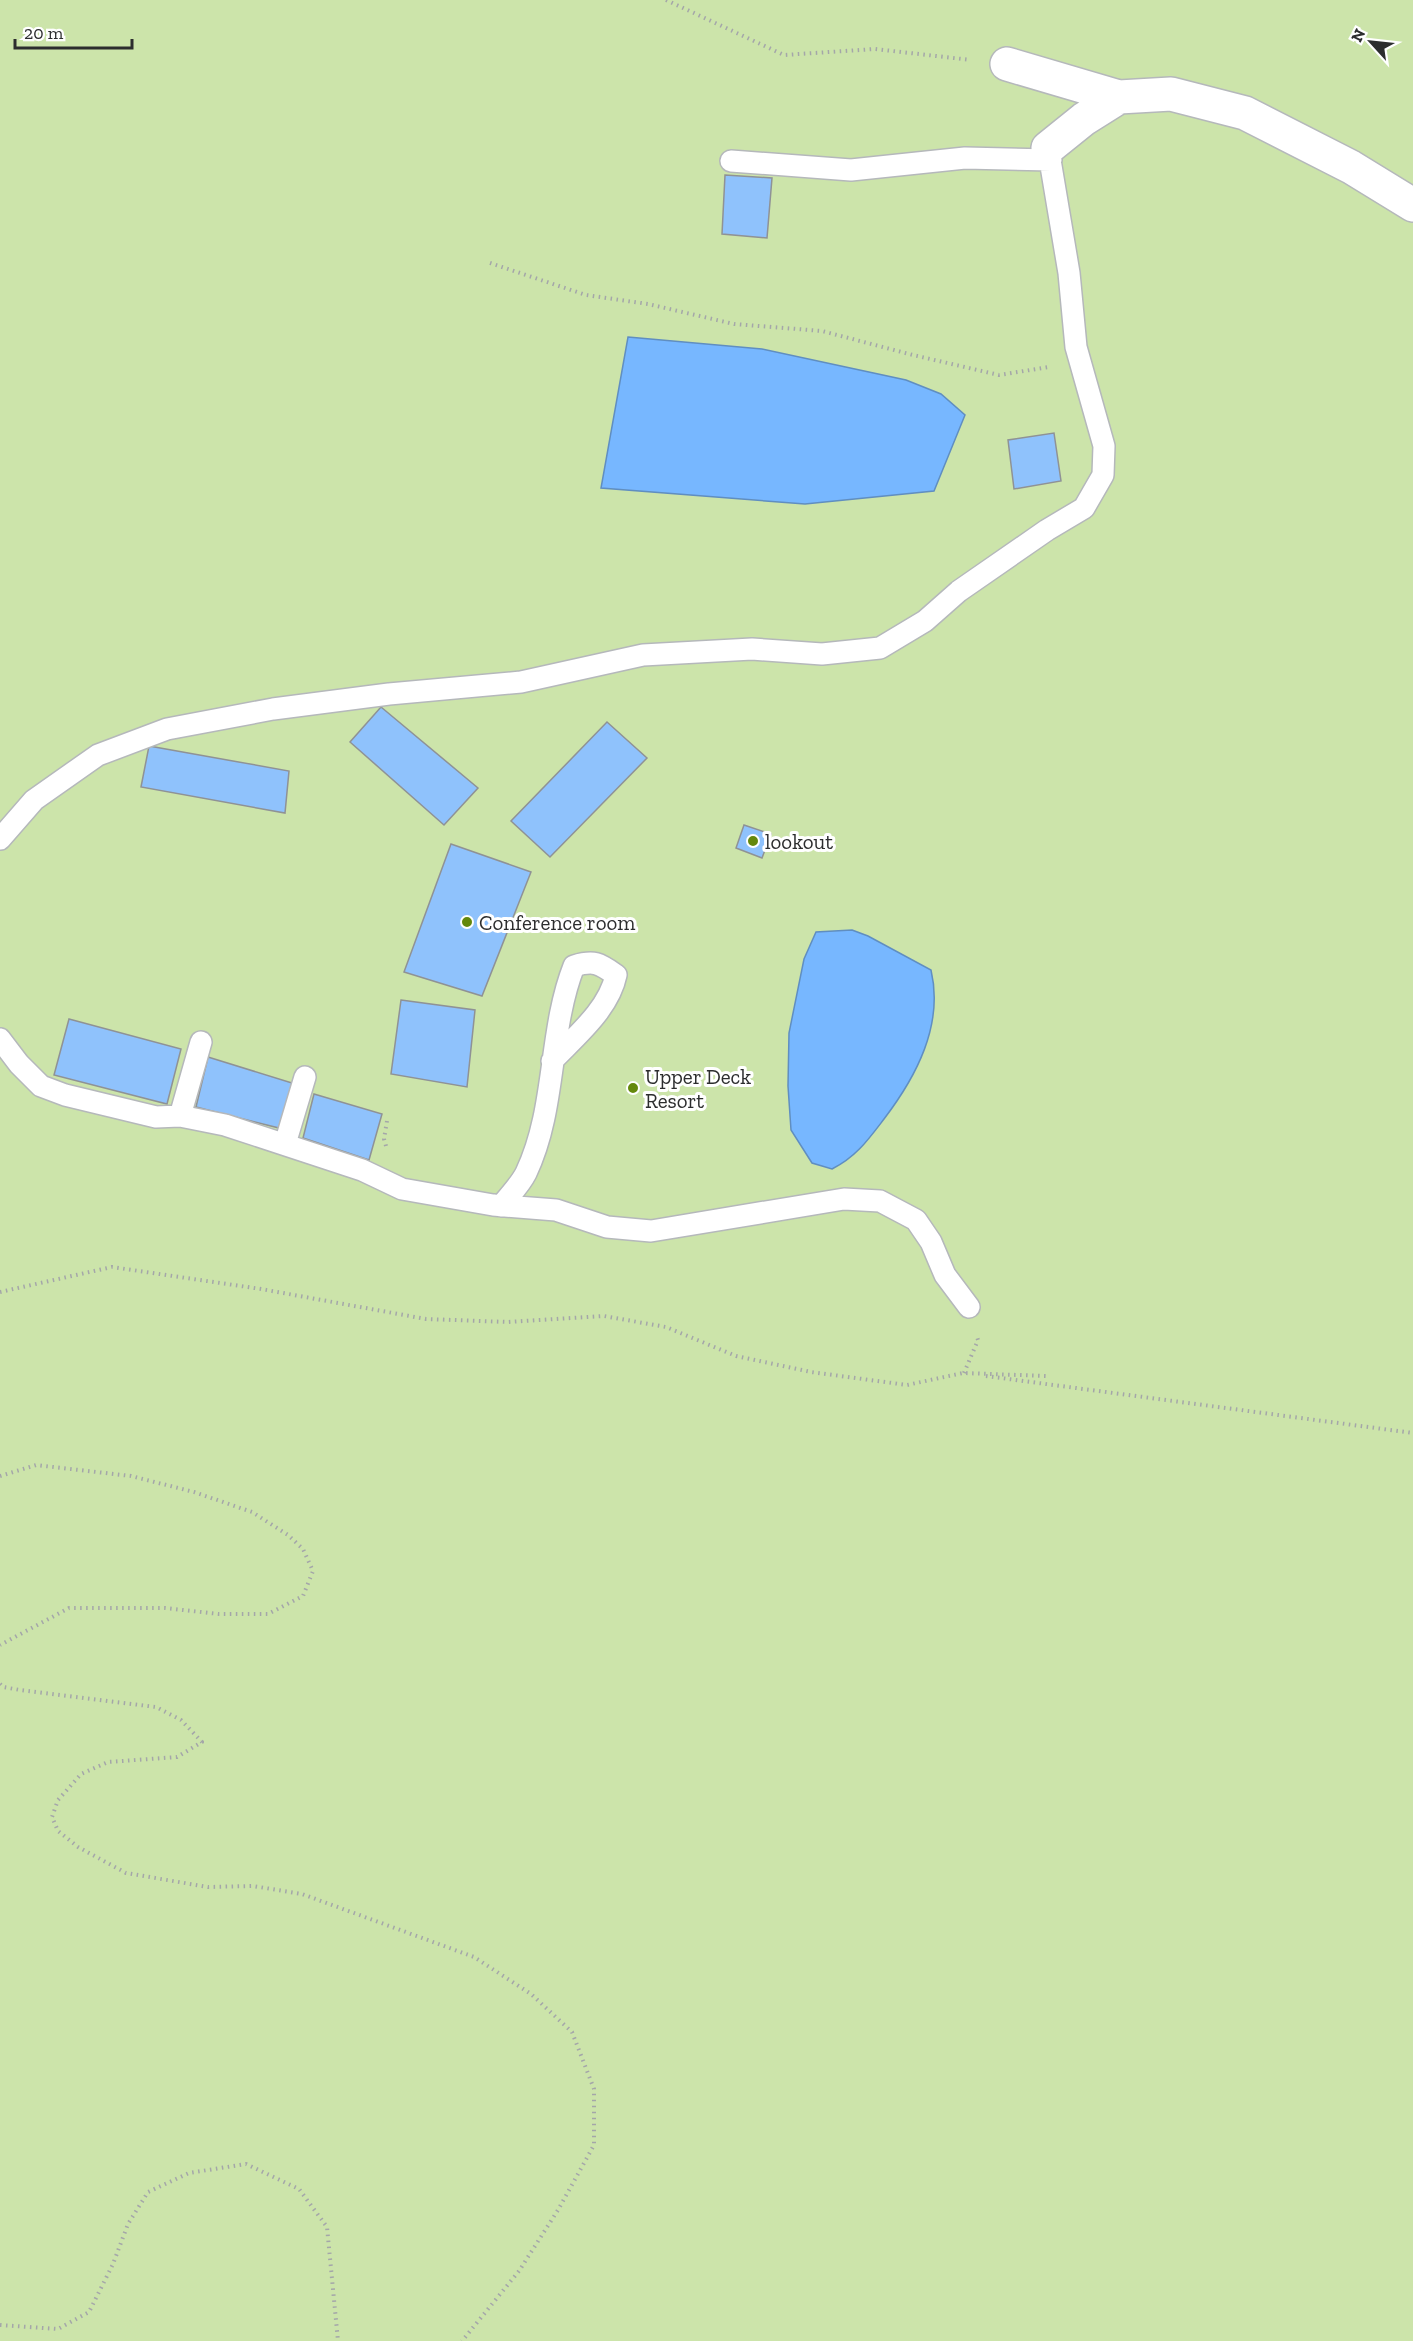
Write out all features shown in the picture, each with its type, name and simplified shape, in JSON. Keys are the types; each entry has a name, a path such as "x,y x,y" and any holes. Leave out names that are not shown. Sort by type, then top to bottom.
{"street":[{"path":"1007,64 1119,97 1172,94 1245,113 1352,167 1413,205"},
{"path":"1050,154 1084,119 1119,97"}],"lane":[{"path":"0,839 34,800 98,754 167,729 273,709 389,694 521,682 643,655 752,650 822,654 880,648 925,621 959,591 1047,530 1084,508 1103,475 1104,446 1076,347 1069,273 1050,154 965,158 850,170 731,160"},
{"path":"0,1039 40,1086 66,1095 156,1117 180,1116 225,1125 362,1170 402,1189 501,1206 556,1210 608,1227 651,1231 844,1199 880,1201 916,1220 931,1242 945,1275 969,1307"},
{"path":"180,1116 201,1042"},
{"path":"501,1206 525,1174 544,1124 552,1061"},
{"path":"285,1144 305,1077"}],"path":[{"path":"666,0 784,55 875,49 1007,64"},
{"path":"490,262 586,295 648,304 734,324 822,331 913,356 999,375 1080,362"},
{"path":"0,1292 112,1267 261,1289 426,1319 507,1322 604,1316 666,1327 736,1356 811,1372 907,1385 963,1373 1046,1376"},
{"path":"963,1373 978,1340 969,1307"},
{"path":"963,1373 1413,1433"},
{"path":"0,1476 36,1465 131,1476 194,1492 252,1512 288,1535 303,1550 313,1571 303,1596 268,1614 219,1614 165,1608 69,1608 0,1645"},
{"path":"0,1684 3,1687 20,1690 156,1707 181,1720 202,1742 177,1757 108,1762 81,1774 58,1800 52,1817 58,1832 78,1847 126,1873 208,1887 253,1886 302,1894 474,1957 531,1994 572,2032 594,2090 594,2145 558,2210 519,2271 462,2341"},
{"path":"0,2325 58,2329 89,2312 113,2264 128,2224 148,2192 189,2173 246,2164 299,2189 327,2227 338,2341"}],"green space":[{"path":"0,0 1413,0 1413,2341 0,2341"}],"water":[{"path":"628,337 762,349 906,380 941,394 965,415 934,491 805,504 601,488"},
{"path":"852,930 868,936 931,970 934,1011 924,1049 907,1086 861,1147 832,1169 812,1163 791,1130 788,1086 789,1033 804,959 816,932"}],"building":[{"path":"725,175 772,178 767,238 722,234"},
{"path":"1054,433 1061,481 1014,489 1008,440"},
{"path":"381,707 478,788 444,825 350,742"},
{"path":"607,722 647,758 550,857 511,821"},
{"path":"149,746 289,771 285,813 141,787"},
{"name":"lookout","path":"744,825 771,834 762,858 736,848"},
{"name":"Conference room","path":"451,844 531,872 482,996 404,972"},
{"path":"401,1000 475,1010 467,1087 391,1074"},
{"path":"69,1019 181,1049 167,1104 54,1075"},
{"path":"208,1057 292,1083 279,1128 196,1107"},
{"path":"314,1094 382,1114 369,1160 303,1138"}],"place":[{"name":"lookout","path":"753,841"},
{"name":"Conference room","path":"467,922"},
{"name":"Upper Deck Resort","path":"633,1088"}]}
